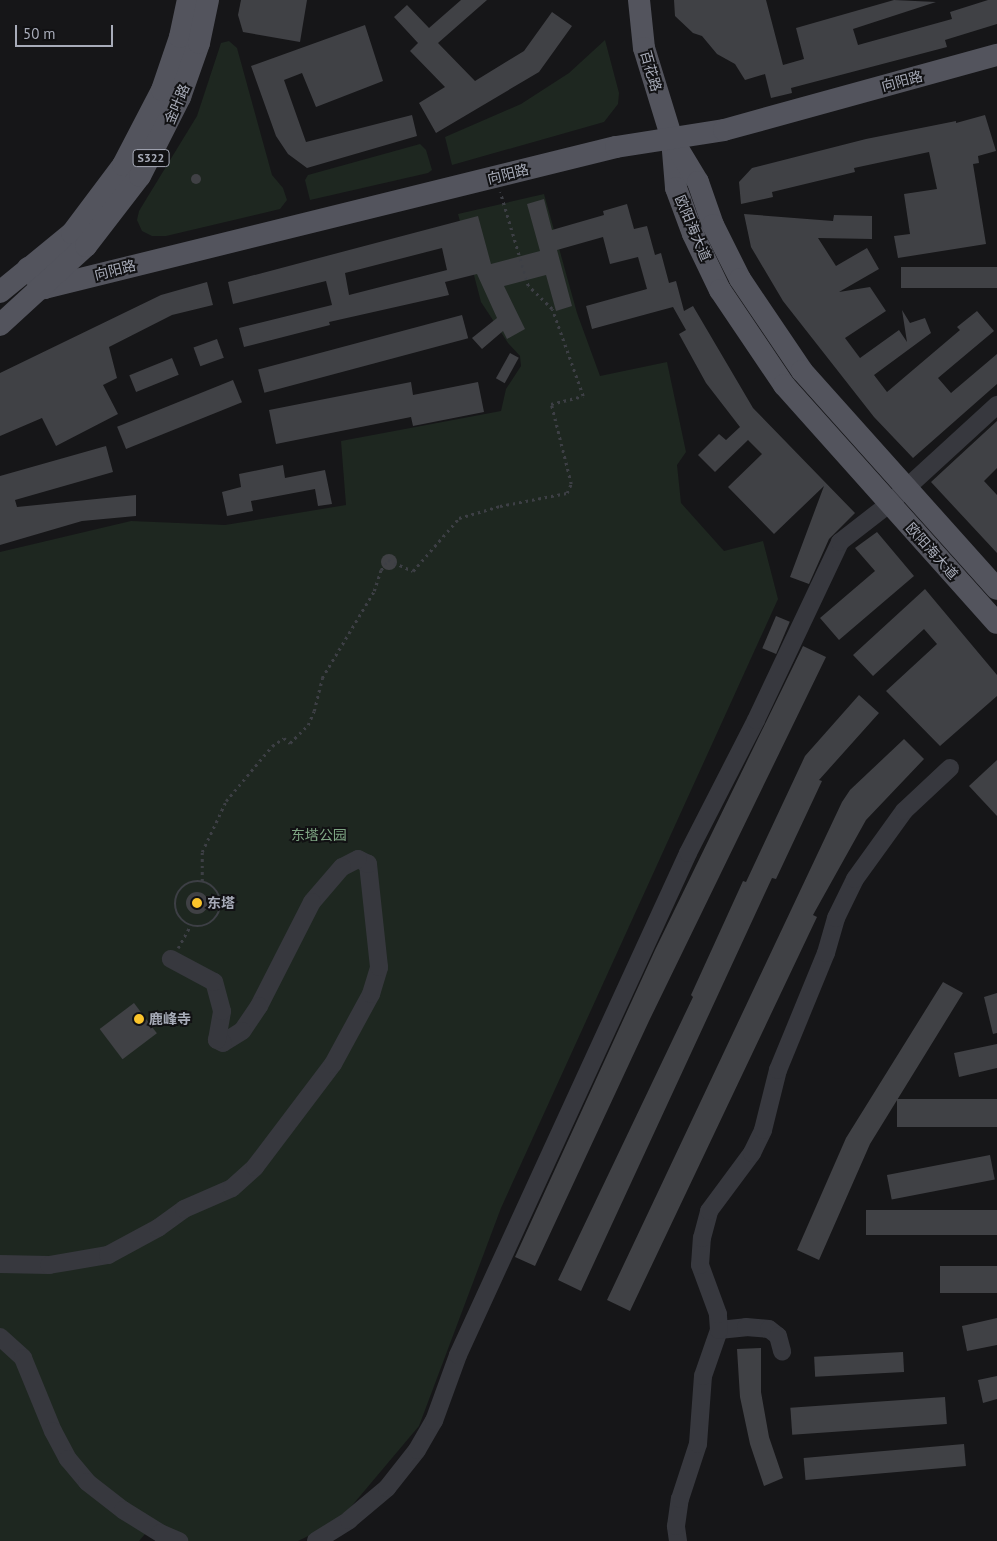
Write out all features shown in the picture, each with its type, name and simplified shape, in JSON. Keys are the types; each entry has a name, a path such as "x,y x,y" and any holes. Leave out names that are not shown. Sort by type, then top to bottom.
{"main road":[{"name":"金叶路","path":"28,268 72,233 124,166 162,90 180,37 188,0"},
{"name":"金叶路","path":"44,288 106,224 155,151 190,70 208,0"},
{"name":"百花路","path":"639,0 644,48 672,139"},
{"name":"向阳路","path":"44,288 616,147 724,130 997,55"},
{"name":"欧阳海大道","path":"672,139 698,182 713,225 740,279 769,325 802,371 997,589"},
{"name":"欧阳海大道","path":"672,139 676,188 693,234 720,290 784,385 997,623"},
{"path":"28,268 44,288"},
{"name":"S322","path":"0,292 28,268"},
{"name":"S322","path":"0,325 44,288"}],"street":[{"path":"316,1541 350,1520 387,1488 417,1450 434,1422 458,1355 679,871 840,542 889,504 997,405"},
{"path":"678,1541 676,1526 680,1499 698,1444 703,1376 719,1330 718,1314 700,1265 702,1238 709,1211 752,1153 763,1130 778,1070 826,953 836,918 855,879 904,811 950,768"},
{"path":"0,1264 49,1265 108,1255 158,1228 184,1209 232,1188 255,1167 333,1064 371,994 379,967 368,864 358,859 342,867 312,902 259,1006 242,1030 223,1042 217,1040 222,1011 214,982 171,959"},
{"path":"719,1330 746,1327 768,1329 778,1336 782,1351"},
{"path":"0,1338 23,1358 68,1459 87,1482 123,1510 160,1533 179,1541"}],"path":[{"path":"202,881 202,852 226,801 272,746 284,738 290,743 308,725 314,711 322,678 374,591 381,570 388,560 413,571 459,518 500,506 567,493 572,484 551,404 583,396 552,309 528,286 495,177"},
{"path":"202,881 209,883 220,895 221,910 212,923 205,926 190,926 178,916 174,902 187,883 202,881"},
{"path":"184,939 190,926"}],"green space":[{"path":"605,40 619,93 618,104 604,122 452,165 445,137 521,104 569,73"},
{"path":"229,41 237,48 272,175 283,188 287,200 280,209 166,236 152,236 142,231 137,220 139,211 197,116 221,43"},
{"path":"420,144 426,150 432,170 428,173 310,200 305,180 308,175"},
{"name":"东塔公园","path":"544,194 577,313 600,376 667,362 686,452 677,465 681,503 724,551 763,541 778,599 501,1208 419,1426 339,1521 298,1541 186,1541 153,1525 139,1541 0,1541 0,552 131,521 225,525 346,505 341,441 501,411 506,389 521,366 520,356 508,343 481,302 458,214"}],"building":[{"path":"241,0 307,0 300,42 243,32 238,15"},
{"path":"461,0 487,0 438,43 475,81 524,51 552,12 572,26 539,72 436,133 419,103 445,87 410,51 418,43 394,17 407,5 429,28"},
{"path":"674,0 766,0 783,65 804,59 796,28 894,0 936,2 853,29 858,45 952,19 950,12 988,0 997,0 997,24 945,40 947,47 791,88 792,93 771,98 765,74 745,80 735,64 717,54 702,36 693,33 675,16"},
{"path":"365,25 383,81 316,107 302,73 284,80 306,142 412,115 417,136 307,168 288,154 276,136 251,66"},
{"path":"985,115 996,151 978,156 979,163 973,164 986,244 898,258 894,236 910,234 904,194 937,189 929,152 854,168 855,172 772,192 773,197 741,204 739,182 752,168 866,139 956,121 956,123"},
{"path":"194,174 198,174 201,179 200,183 194,184 191,181 191,177"},
{"path":"544,199 552,230 604,215 603,211 627,204 634,229 647,226 655,255 661,253 669,283 676,281 684,311 693,306 753,408 855,513 829,539 809,584 790,577 824,486 774,534 728,487 762,454 748,440 715,472 698,455 719,434 726,440 740,427 706,383 679,334 686,330 673,307 592,329 586,306 647,289 638,257 610,264 603,237 557,250 572,306 556,311 546,275 504,286 525,329 507,339 503,331 482,349 472,338 497,318 477,274 445,282 449,295 329,322 330,325 244,347 239,328 332,305 326,281 233,304 228,282 478,216 491,264 540,251 527,204","holes":["442,248 447,270 349,295 345,273"]},
{"path":"744,214 833,221 834,215 872,216 872,239 818,238 836,266 867,248 879,269 839,292 870,287 886,311 845,338 860,358 899,330 907,342 902,310 910,323 925,318 931,333 874,375 887,392 960,330 957,327 977,311 994,331 938,378 951,393 997,354 997,384 913,458 874,417 783,301 751,247"},
{"path":"901,267 997,267 997,288 901,288"},
{"path":"207,282 213,305 172,315 109,347 117,378 103,385 118,414 56,446 42,418 0,436 0,373 161,295"},
{"path":"462,315 468,338 264,393 258,370"},
{"path":"217,339 224,358 200,366 194,348"},
{"path":"510,353 519,358 505,383 496,378"},
{"path":"172,358 179,375 136,392 129,375"},
{"path":"233,380 242,402 126,449 117,427"},
{"path":"411,382 413,395 478,382 484,412 413,426 411,417 276,444 269,410"},
{"path":"997,421 997,468 984,481 997,495 997,553 931,482"},
{"path":"106,446 113,472 15,500 17,507 136,495 136,516 82,521 0,545 0,476"},
{"path":"283,465 285,478 325,470 332,504 318,506 315,489 251,501 253,511 227,516 222,492 241,487 239,474"},
{"path":"877,532 914,576 839,640 820,618 875,571 855,548"},
{"path":"389,554 397,562 389,570 381,562"},
{"path":"925,589 997,675 997,696 940,746 886,691 937,644 924,629 873,676 853,655"},
{"path":"776,616 790,622 776,654 762,648"},
{"path":"803,646 826,657 649,1021 535,1266 515,1257 655,950"},
{"path":"859,695 879,713 819,780 822,781 776,879 772,878 581,1291 558,1280 693,997 691,995 743,881 746,882 805,756"},
{"path":"904,739 924,759 866,820 813,915 817,917 630,1311 607,1300 842,802 850,790"},
{"path":"997,760 997,816 969,786"},
{"path":"197,892 205,895 208,903 205,911 197,914 189,911 186,903 189,895"},
{"path":"943,982 963,993 870,1144 819,1260 797,1250 846,1138"},
{"path":"997,993 997,1033 993,1034 984,997"},
{"path":"134,1003 157,1033 123,1059 100,1029"},
{"path":"997,1044 997,1068 959,1077 954,1053"},
{"path":"897,1099 997,1099 997,1127 897,1127"},
{"path":"990,1155 995,1180 892,1200 887,1175"},
{"path":"866,1210 997,1210 997,1235 866,1235"},
{"path":"940,1266 997,1266 997,1293 940,1293"},
{"path":"997,1318 997,1345 967,1351 962,1326"},
{"path":"761,1348 761,1392 769,1437 783,1478 764,1486 750,1444 740,1397 737,1349"},
{"path":"903,1352 904,1372 815,1377 814,1357"},
{"path":"997,1376 997,1399 983,1403 978,1380"},
{"path":"945,1397 947,1424 792,1435 790,1408"},
{"path":"964,1444 966,1466 806,1480 804,1458"}],"place":[{"name":"东塔","path":"197,903"},
{"name":"鹿峰寺","path":"139,1019"}]}
